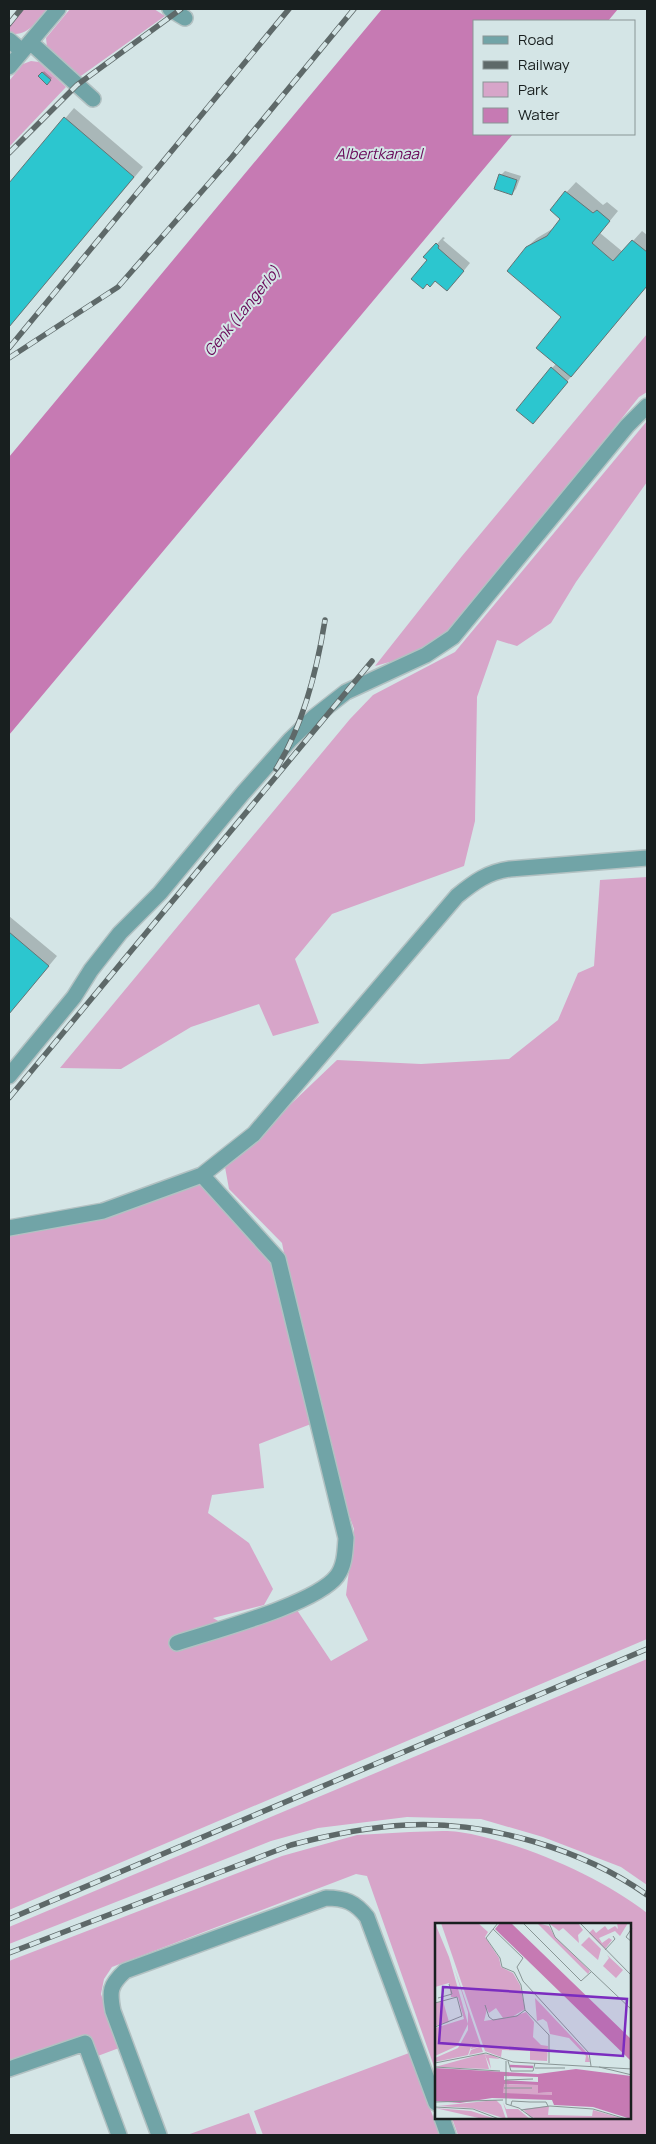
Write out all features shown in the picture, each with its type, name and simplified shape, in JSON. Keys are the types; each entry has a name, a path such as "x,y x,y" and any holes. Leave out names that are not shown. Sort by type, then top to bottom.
{"street":[{"path":"9,67 58,9"},
{"path":"170,9 185,18"},
{"path":"9,40 26,46 93,99"},
{"path":"9,1076 74,997 90,970 120,933 160,893 290,740 314,717 346,692 426,655 453,637 627,426 647,406"},
{"path":"9,1228 103,1211 202,1175 254,1134 457,896 477,879 497,871 510,869 647,858"},
{"path":"177,1643 289,1606 321,1590 337,1576 345,1556 346,1538 278,1259 202,1175"},
{"path":"159,2135 112,2011 110,1995 114,1982 125,1971 326,1898 342,1898 357,1905 367,1917 435,2100"},
{"path":"9,2069 85,2043 119,2135"},
{"path":"442,2119 448,2135"}],"green space":[{"path":"24,9 47,9 26,31 15,34 9,33 9,26"},
{"path":"70,9 154,9 165,16 78,78 47,47 46,38"},
{"path":"31,61 39,62 66,87 9,147 9,81 23,64"},
{"path":"647,334 647,392 639,397 449,633 408,657 375,666 462,556"},
{"path":"647,421 647,482 576,582 551,623 517,646 497,640 477,697 475,821 464,866 332,914 295,959 319,1023 273,1036 259,1004 191,1027 121,1069 60,1068 350,719 373,695 455,652"},
{"path":"647,877 647,1639 9,1910 9,1236 103,1217 200,1181 273,1263 311,1424 259,1444 264,1488 212,1495 208,1513 249,1543 273,1589 264,1605 213,1618 234,1630 297,1610 331,1661 368,1640 346,1595 354,1529 343,1498 300,1333 282,1243 229,1189 225,1167 337,1060 421,1064 509,1059 558,1020 578,973 594,966 600,880"},
{"path":"647,1659 647,1885 621,1867 543,1837 481,1819 407,1817 318,1828 271,1841 9,1944 9,1927"},
{"path":"441,1831 459,1832 507,1843 583,1873 628,1899 647,1913 647,2135 458,2135 452,2119 631,2119 631,1923 435,1923 435,2069 367,1876 356,1874 112,1967 104,1979 101,1994 119,2048 95,2057 87,2036 9,2064 9,1961 282,1856 357,1835"},
{"path":"409,2053 440,2135 263,2135 254,2111"},
{"path":"249,2113 257,2135 187,2135"}],"water":[{"name":"Albertkanaal","path":"382,9 618,9 609,20 473,20 473,135 512,135 9,735 9,457"}],"building":[{"path":"42,72 51,80 47,85 38,76"},
{"path":"64,117 134,177 9,327 9,183"},
{"path":"499,174 517,180 512,195 494,189"},
{"path":"565,191 593,213 597,210 610,221 592,243 613,261 632,240 647,252 647,286 571,377 536,348 561,317 507,271 526,247 547,236 560,219 550,210"},
{"path":"436,243 439,246 438,248 464,271 447,291 435,281 430,287 427,284 423,289 411,279 427,260 423,257"},
{"path":"551,367 568,382 533,424 516,410"},
{"path":"9,932 49,966 9,1014"}],"railway":[{"path":"9,24 21,9"},
{"path":"9,153 77,85 181,9"},
{"path":"9,348 289,9"},
{"path":"9,358 118,287 232,157 354,9"},
{"path":"276,769 294,735 308,697 325,620"},
{"path":"9,1098 372,661"},
{"path":"9,1919 647,1649"},
{"path":"9,1953 291,1845 349,1832 392,1826 437,1825 469,1828 533,1841 594,1864 647,1895"}],"water label":[{"name":"Genk (Langerlo)","path":"242,311"}]}
